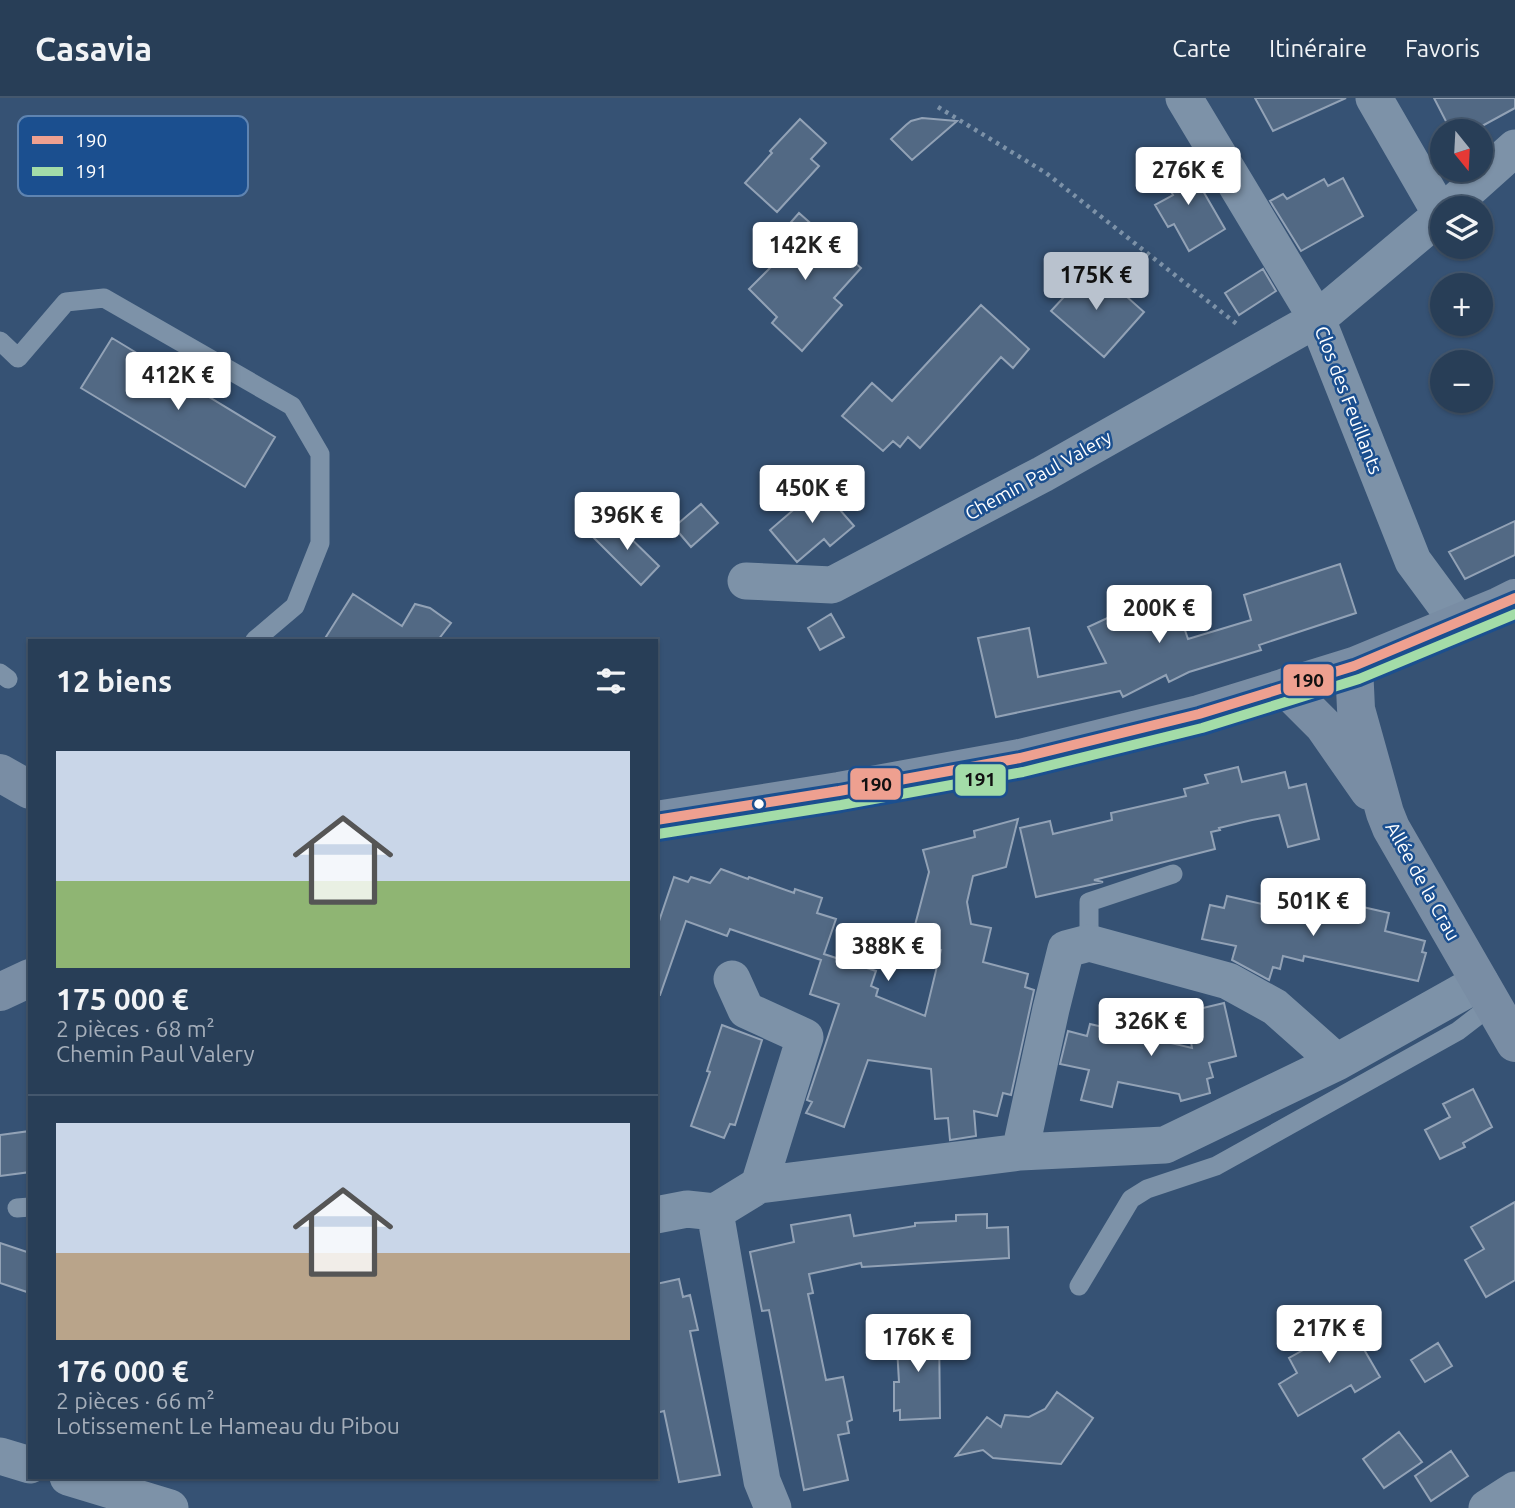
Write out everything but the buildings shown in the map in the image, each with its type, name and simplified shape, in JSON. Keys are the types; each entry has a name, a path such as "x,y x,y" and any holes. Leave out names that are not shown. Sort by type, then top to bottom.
{"main road":[{"path":"658,820 839,791 1020,758 1199,714 1354,666 1515,598"},
{"name":"Allée de la Crau","path":"1354,666 1356,709 1391,828 1514,1039"},
{"path":"1285,687 1323,725 1385,813"},
{"path":"0,773 28,789"},
{"path":"0,992 28,979"}],"street":[{"path":"1184,98 1317,319"},
{"name":"Clos des Feuillants","path":"1374,98 1431,196"},
{"path":"1461,196 1515,148"},
{"name":"Clos des Feuillants","path":"1430,224 1317,319 1413,561 1458,622"},
{"name":"Chemin Paul Valery","path":"746,581 832,585 1043,474 1317,319"},
{"path":"1020,1152 1066,949 1089,943 1228,981 1275,1007 1337,1062"},
{"path":"732,979 746,1010 805,1037 759,1185"},
{"path":"658,1215 687,1209 715,1212 759,1185 1020,1152 1165,1145 1486,993"},
{"path":"715,1212 762,1480 773,1508"},
{"path":"0,1456 28,1464"},
{"path":"75,1479 170,1508"},
{"path":"1487,1508 1515,1490"}],"lane":[{"path":"0,341 19,358 66,302 104,298 292,406 320,454 320,543 295,606 256,639"},
{"path":"1089,943 1088,902 1173,874"},
{"path":"1079,1286 1131,1199 1147,1189 1216,1166 1458,1031 1486,993"}],"path":[{"path":"938,107 1046,173 1267,347"}],"transit line":[{"name":"190","path":"658,820 839,791 1020,758 1199,714 1354,666 1515,598"},
{"name":"191","path":"658,834 1023,772 1202,728 1359,679 1515,614"}]}
